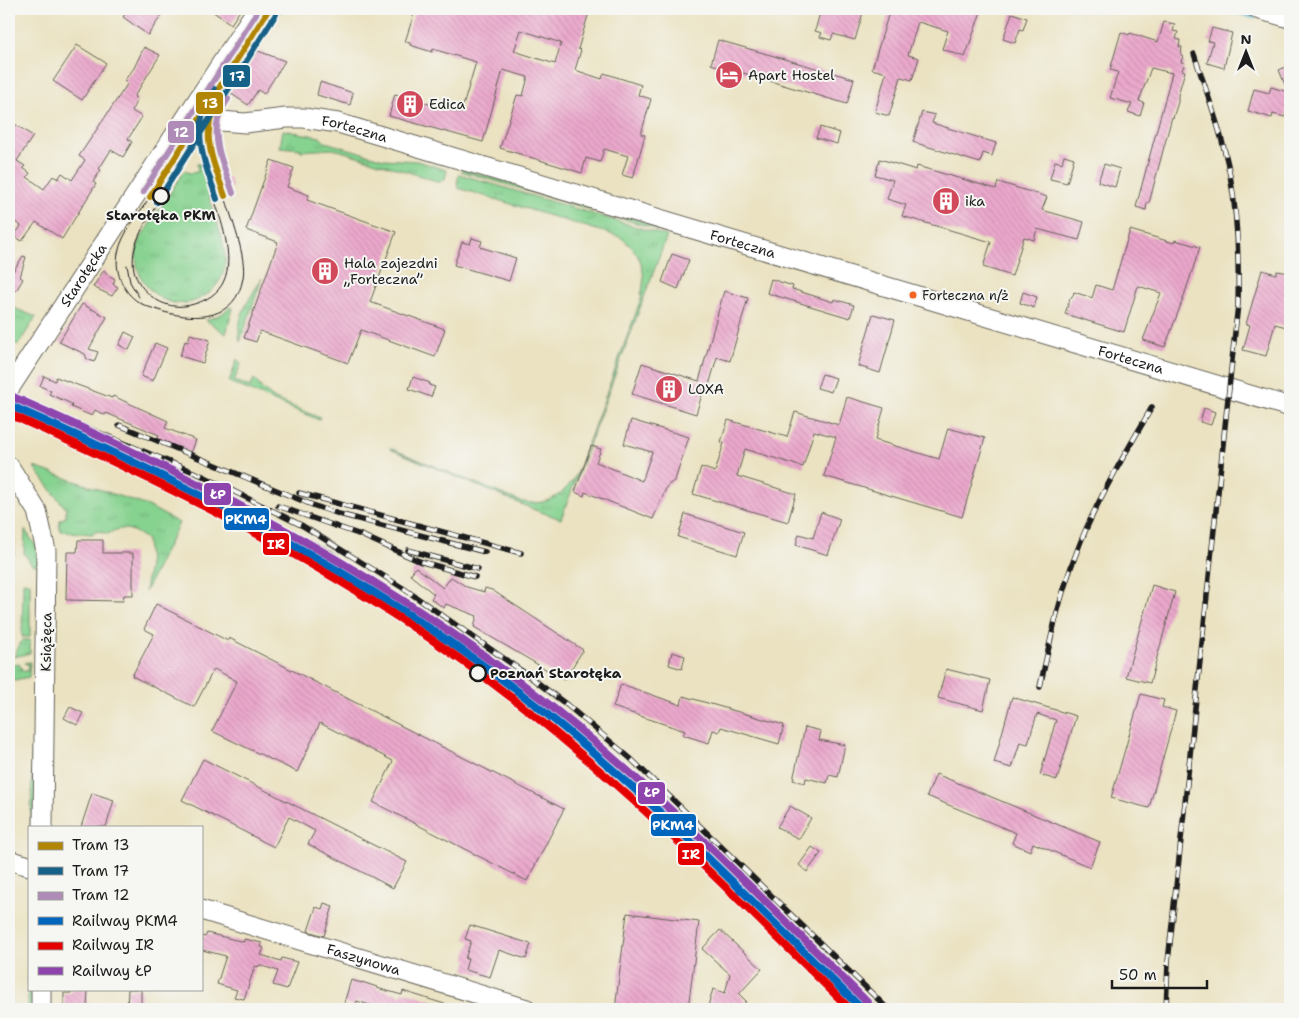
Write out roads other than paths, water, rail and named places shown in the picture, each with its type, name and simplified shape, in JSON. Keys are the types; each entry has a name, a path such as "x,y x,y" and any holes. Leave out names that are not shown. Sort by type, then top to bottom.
{"street":[{"name":"Starołęcka","path":"9,389 256,9"},
{"path":"1258,9 1290,18"},
{"name":"Forteczna","path":"196,102 221,121 245,123 260,120 304,118 338,123 1290,407"},
{"name":"Książęca","path":"9,466 37,511 46,551 43,826"},
{"path":"9,860 28,866"},
{"name":"Faszynowa","path":"202,910 527,1009"},
{"path":"41,990 41,1009"}],"waterway":[{"path":"1224,9 1254,17"},
{"path":"1284,26 1290,31"}],"tram line":[{"name":"12","path":"143,192 259,9"},
{"name":"13","path":"150,197 269,9"},
{"name":"17","path":"157,202 276,14"},
{"name":"17","path":"214,89 206,104 200,131 203,157 217,199"},
{"name":"13","path":"221,94 214,108 209,133 212,157 225,196"},
{"name":"12","path":"228,99 218,120 217,138 218,148 233,193"},
{"path":"198,120 183,164 150,215 135,249 133,266 138,281 151,296 171,306 194,304 215,293 226,276 228,256 224,232 203,161 201,142 202,131 216,103"},
{"path":"150,197 127,231 120,246 117,261 122,283 130,295 145,305 177,315 202,316 224,310 239,292 243,278 244,269 241,249 225,196"},
{"path":"127,265 130,282 139,297"}],"railway":[{"path":"1166,1009 1168,962 1238,304 1235,207 1230,175 1219,129 1194,54"},
{"path":"9,395 203,476 303,526 403,588 529,676 630,758 888,1009"},
{"path":"1040,687 1051,636 1070,570 1092,516 1152,407"},
{"path":"119,425 315,506 485,552"},
{"path":"139,465 263,516 331,553 525,684 559,710 631,772 876,1009"},
{"path":"299,493 521,553"},
{"path":"278,506 361,535 419,561 475,577"},
{"path":"408,550 478,569"}],"rail line":[{"name":"ŁP","path":"13,397 147,459 278,526 404,601 465,642 571,722 659,799 868,1003"},
{"name":"PKM4","path":"9,405 142,466 273,534 400,608 461,649 520,693 610,767 696,846 862,1009"},
{"name":"IR","path":"9,414 142,475 272,542 335,578 458,657 516,701 604,774 688,850 850,1009"}],"place":[{"name":"Apart Hostel","path":"729,75"},
{"name":"Edica","path":"410,104"},
{"name":"Starołęka PKM","path":"161,196"},
{"name":"ika","path":"946,201"},
{"name":"Hala zajezdni „Forteczna”","path":"325,271"},
{"name":"Forteczna n/ż","path":"913,295"},
{"name":"LOXA","path":"669,389"},
{"name":"Poznań Starołęka","path":"478,673"}]}
